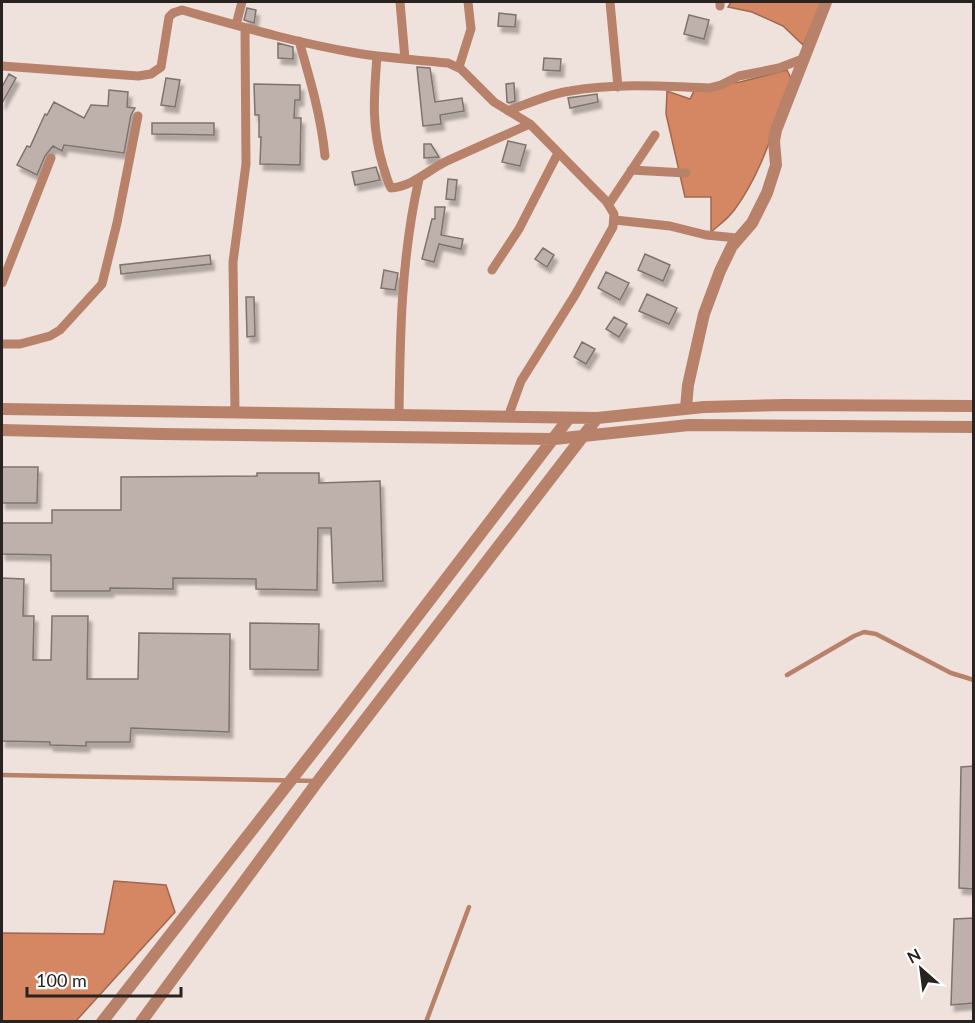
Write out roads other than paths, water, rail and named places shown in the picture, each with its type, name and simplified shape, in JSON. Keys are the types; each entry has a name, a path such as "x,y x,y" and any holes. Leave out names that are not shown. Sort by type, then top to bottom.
{"street":[{"path":"235,413 233,262 246,164 240,27 242,2"},
{"path":"400,2 405,58"},
{"path":"459,68 471,29 468,2"},
{"path":"610,2 618,87"},
{"path":"686,408 688,385 702,320 720,270 737,238 752,223 767,193 776,165 775,136 826,2"},
{"path":"2,66 138,76 151,74 161,67 168,21 172,13 182,10 299,41 377,56 448,63 459,68 490,99 530,124 609,204 615,220 575,294 521,381 508,417"},
{"path":"299,41 317,102 325,156"},
{"path":"377,56 373,111 378,150 388,183 392,188 419,179 445,163 530,124"},
{"path":"508,111 562,92 618,87 709,88 740,76 779,68 805,58"},
{"path":"2,344 20,344 50,336 60,330 102,284 117,223 138,116"},
{"path":"609,204 655,135"},
{"path":"492,270 519,228 558,153"},
{"path":"2,283 51,158"},
{"path":"631,170 686,173"},
{"path":"399,415 401,308 413,207 419,179"},
{"path":"615,220 670,226 706,236 737,238"},
{"path":"2,408 597,418 686,408 785,405 974,406"},
{"path":"102,1022 569,418"},
{"path":"141,1022 318,781 597,418"},
{"path":"2,430 554,439 688,425 974,427"}],"lane":[{"path":"787,675 864,632 876,634 951,673 974,680"},
{"path":"2,775 318,781"},
{"path":"426,1022 470,907"}]}
